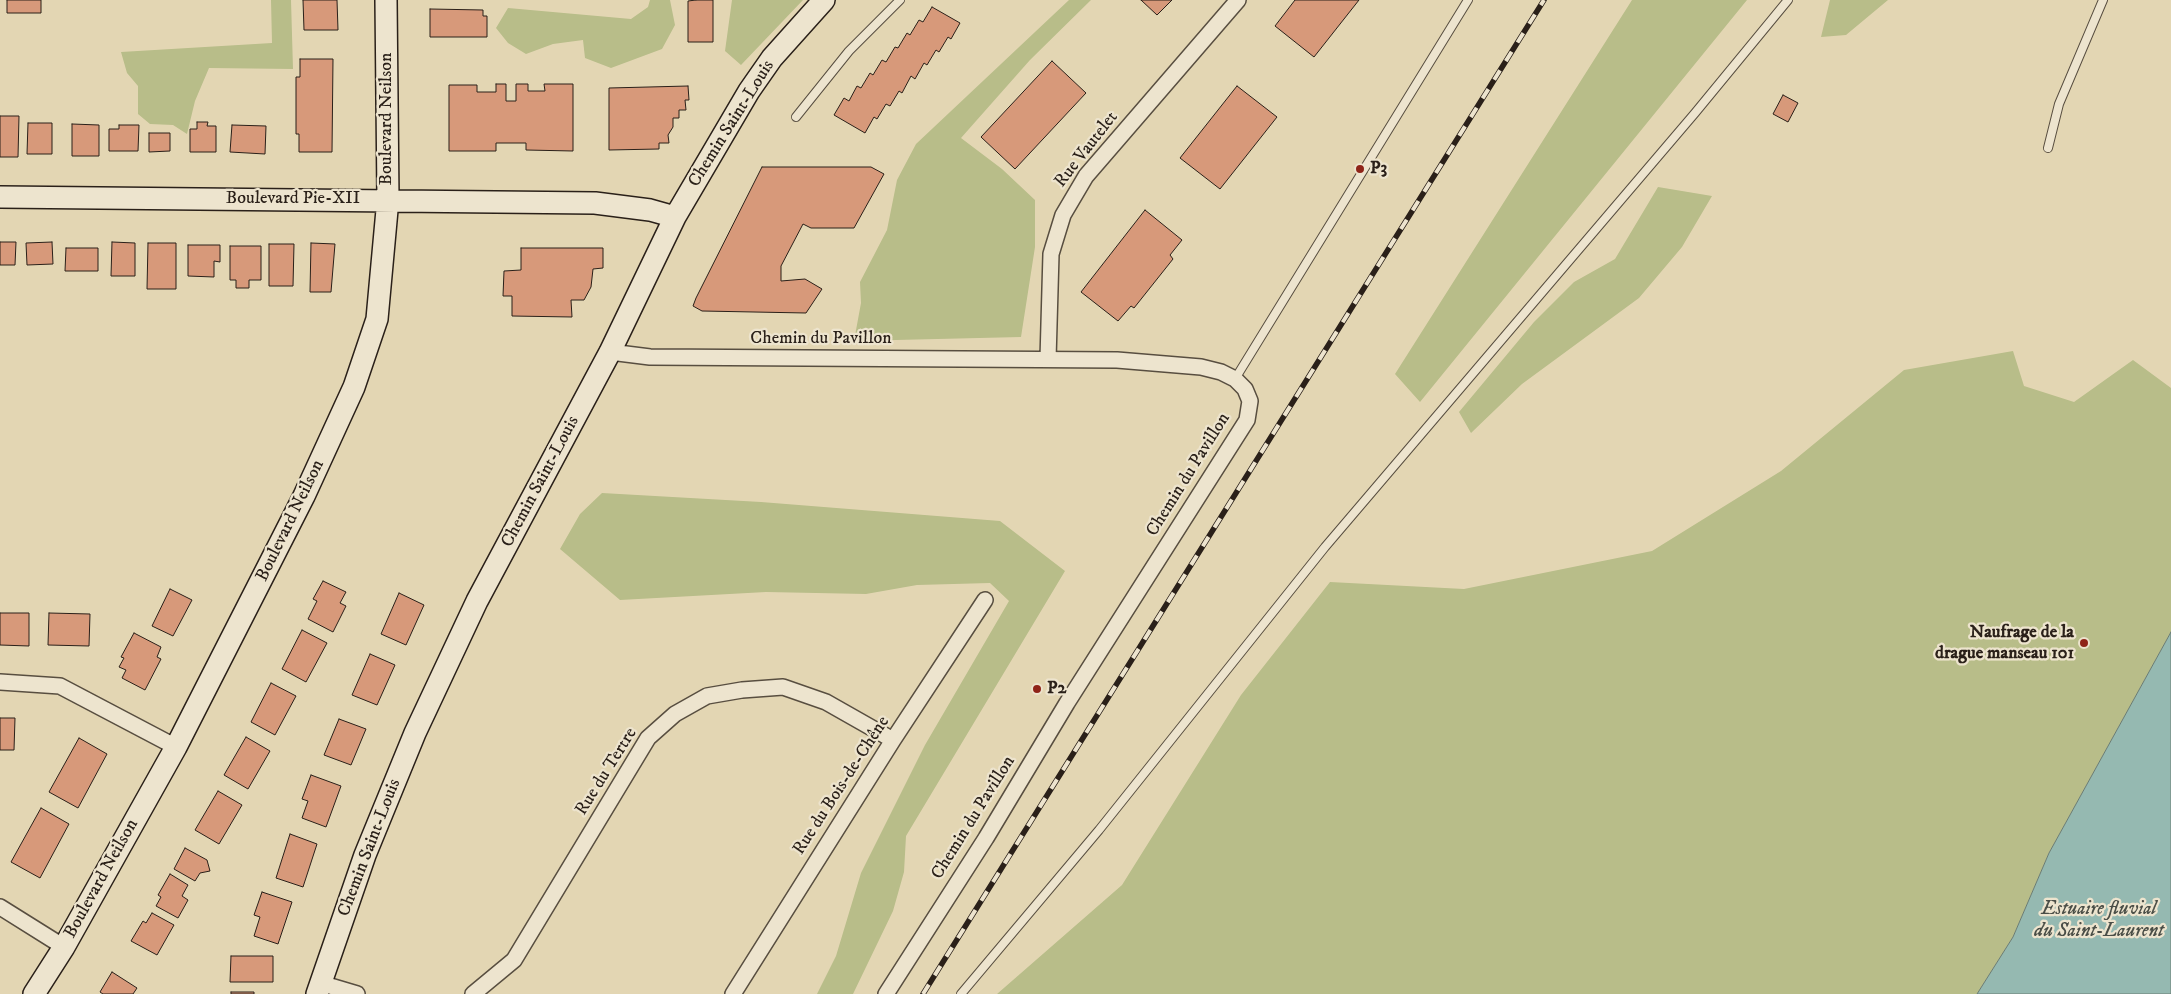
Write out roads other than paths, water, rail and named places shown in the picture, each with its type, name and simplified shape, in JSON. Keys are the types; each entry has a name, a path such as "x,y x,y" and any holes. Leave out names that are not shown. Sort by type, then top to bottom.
{"street":[{"name":"Boulevard Neilson","path":"34,994 64,947 176,747 299,505 354,388 377,319 388,199 386,0"},
{"name":"Chemin Saint-Louis","path":"318,989 365,855 415,733 477,602 610,352 675,217 749,92 772,58 824,0"},
{"name":"Rue Vautelet","path":"1048,359 1051,254 1063,215 1086,176 1238,0"},
{"name":"Boulevard Pie-XII","path":"0,197 388,199 595,203 650,210 675,217"},
{"name":"Chemin du Pavillon","path":"610,352 650,357 1048,359 1117,360 1178,364 1221,372 1235,379 1245,389 1250,400 1247,420 1067,703 986,838 886,994"},
{"name":"Rue du Bois-de-Chêne","path":"733,994 893,740 985,600"},
{"path":"0,682 60,686 176,747"},
{"name":"Rue du Tertre","path":"472,994 514,960 648,738 675,714 707,696 742,690 783,687 826,702 893,740"},
{"path":"0,908 64,947"},
{"path":"318,989 357,994"}],"lane":[{"path":"796,117 849,51 900,0"},
{"path":"1235,379 1468,0"},
{"path":"961,994 1099,830 1325,547 1695,113 1788,0"},
{"path":"2048,148 2059,104 2103,0"}],"water":[{"name":"Estuaire fluvial du Saint-Laurent","path":"2171,632 2171,994 1977,994 2013,937 2049,853"}],"railway":[{"path":"923,994 1544,0"}],"place":[{"name":"P3","path":"1360,169"},
{"name":"Naufrage de la drague manseau 101","path":"2084,643"},
{"name":"P2","path":"1037,689"}]}
